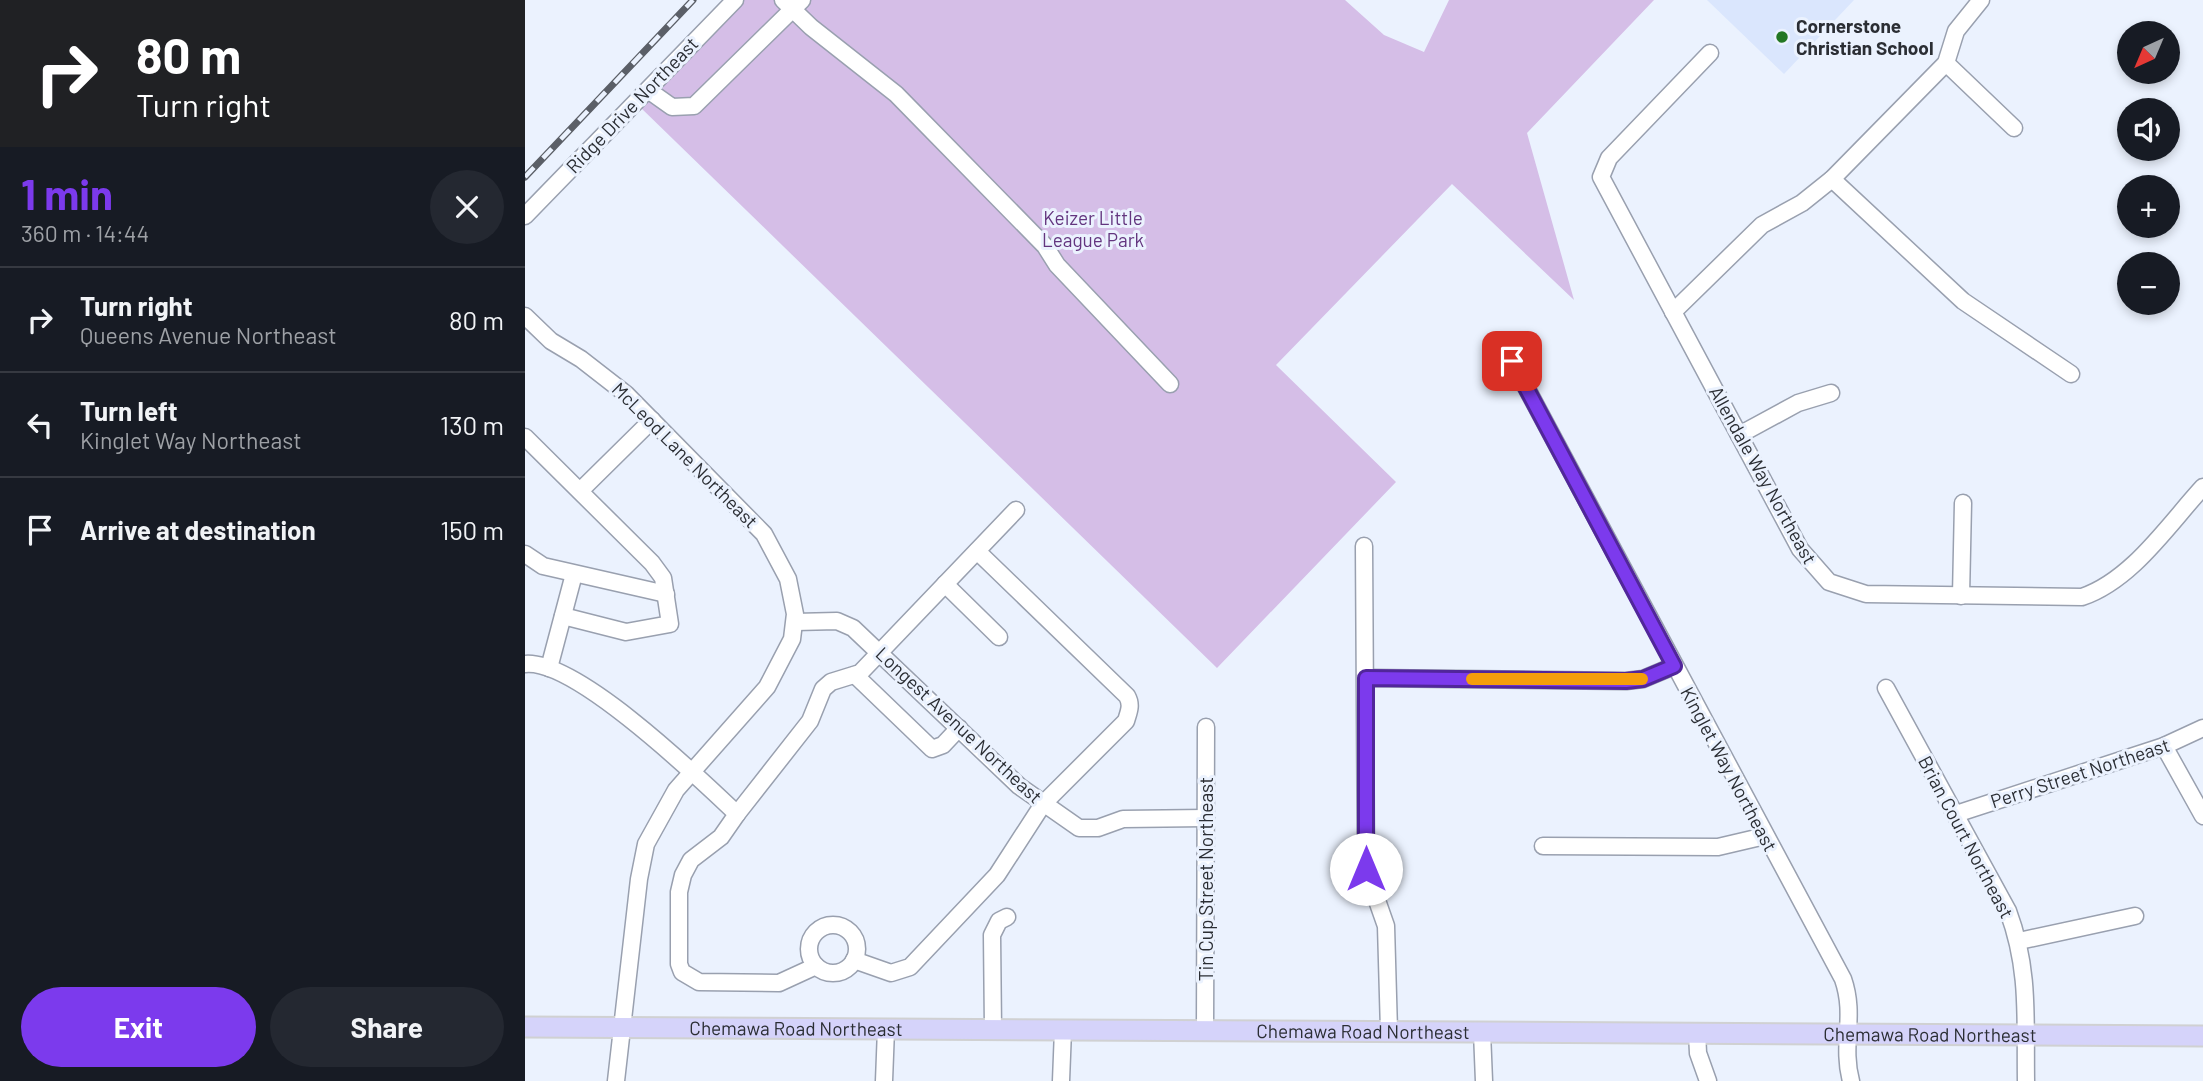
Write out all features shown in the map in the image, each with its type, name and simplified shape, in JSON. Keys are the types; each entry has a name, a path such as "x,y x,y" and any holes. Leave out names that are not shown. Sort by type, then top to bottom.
{"main road":[{"name":"Chemawa Road Northeast","path":"525,1027 2203,1036"}],"street":[{"name":"Ridge Drive Northeast","path":"527,213 735,0"},
{"path":"1673,312 1762,225 1802,202 1832,179 1946,63 1956,31 1982,0"},
{"path":"647,90 672,107 694,106 793,3 896,94 1045,246 1057,265 1170,384"},
{"name":"Allendale Way Northeast","path":"1710,53 1609,158 1601,177 1800,549 1829,582 1866,594 2057,599 2094,593 2124,572 2203,488"},
{"path":"1946,63 2014,128"},
{"path":"1832,179 1963,301 2071,373"},
{"name":"McLeod Lane Northeast","path":"525,316 551,341 581,359 626,394 764,534 788,579 795,622 792,639 767,687 691,771 660,815 646,844 639,879 616,1081"},
{"name":"Kinglet Way Northeast","path":"1512,361 1843,979 1849,999 1845,1058 1851,1081"},
{"path":"1739,435 1798,403 1831,393"},
{"path":"580,491 652,420"},
{"path":"525,437 652,563 663,578 670,624 638,632 626,632 563,615"},
{"path":"1961,596 1963,503"},
{"path":"816,965 779,984 699,982 682,972 679,964 680,892 683,875 691,860 721,837 810,721 823,689 831,682 855,675 880,652 1016,510"},
{"path":"1364,546 1366,869 1385,926 1389,1031"},
{"path":"854,960 891,973 910,967 997,875 1044,804 1126,721 1131,703 1127,696 977,551"},
{"path":"525,554 535,564 666,594"},
{"path":"549,668 574,574"},
{"path":"945,583 999,637"},
{"name":"Longest Avenue Northeast","path":"795,622 837,621 853,628 1019,786 1079,828 1089,829 1123,819 1206,818"},
{"path":"525,664 549,668 589,689 691,771 737,814"},
{"path":"1366,678 1626,681 1643,679 1674,666"},
{"path":"855,675 932,750 943,745 959,728"},
{"name":"Brian Court Northeast","path":"1886,688 2008,911 2019,941 2025,976 2025,1036"},
{"name":"Tin Cup Street Northeast","path":"1205,1030 1206,727"},
{"name":"Perry Street Northeast","path":"1956,814 2164,746 2203,728"},
{"path":"2164,746 2203,816"},
{"path":"1543,846 1718,848 1765,836"},
{"path":"2019,941 2135,916"},
{"path":"993,1030 992,935 999,921 1007,917"},
{"path":"833,925 848,930 853,936 857,952 854,960 837,973 816,965 809,952 812,937 817,931 833,925"},
{"path":"884,1081 886,1029"},
{"path":"1061,1081 1063,1030"},
{"path":"1482,1032 1484,1081"},
{"path":"1697,1032 1699,1053 1707,1081"},
{"path":"2025,1036 2026,1081"}],"shaded area":[{"name":"Cornerstone Christian School","path":"1707,0 1854,0 1784,74"}],"green space":[{"name":"Keizer Little League Park","path":"743,0 1345,0 1384,35 1424,52 1449,0 1654,0 1527,133 1574,300 1452,184 1276,365 1396,482 1217,668 640,107"}],"railway":[{"path":"525,177 693,0"}],"slow traffic":[{"path":"1472,679 1642,679"}],"place":[{"name":"Cornerstone Christian School","path":"1782,37"}],"route":[{"path":"1366,869 1366,678 1626,681 1643,679 1674,666 1512,361"}]}
